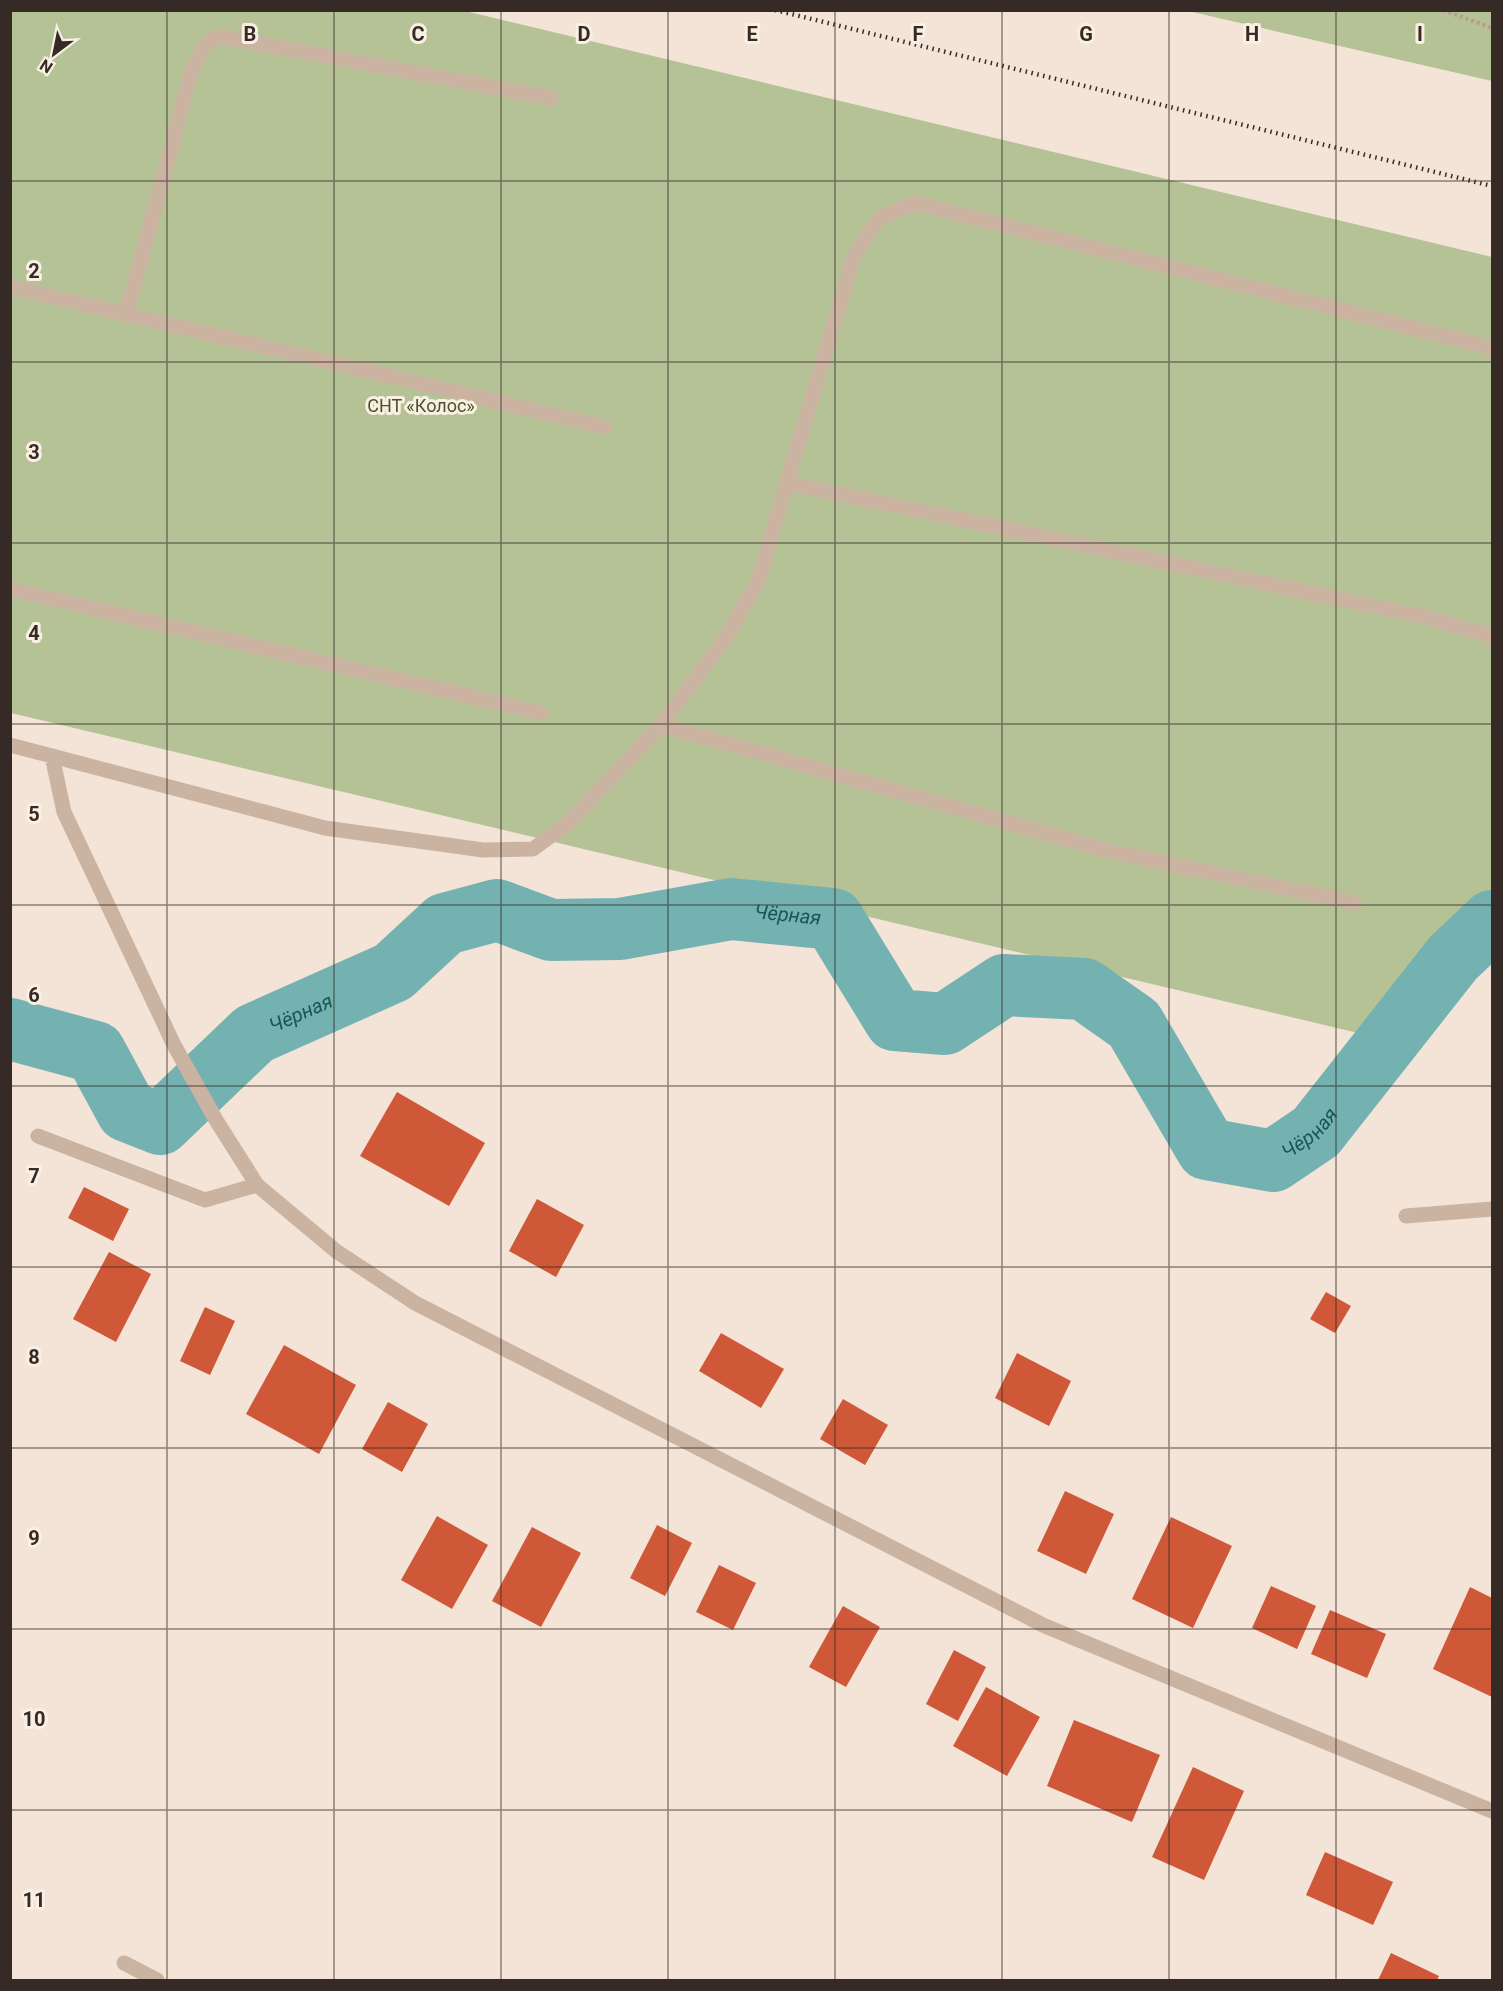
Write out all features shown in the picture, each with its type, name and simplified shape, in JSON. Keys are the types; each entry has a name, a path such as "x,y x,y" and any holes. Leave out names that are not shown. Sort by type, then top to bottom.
{"street":[{"path":"126,315 191,72 204,47 218,36 551,98"},
{"path":"10,745 325,828 483,850 532,849 567,824 661,725 725,639 758,580 853,258 879,218 915,203 1492,348"},
{"path":"10,287 605,427"},
{"path":"786,483 1421,616 1492,636"},
{"path":"10,589 541,713"},
{"path":"661,725 1109,851 1353,903"},
{"path":"52,756 64,812 174,1045 216,1120 257,1185 336,1251 415,1303 1045,1626 1492,1811"},
{"path":"38,1136 205,1200 257,1185"},
{"path":"1406,1216 1492,1209"},
{"path":"124,1963 157,1980"}],"path":[{"path":"1443,10 1492,28"}],"green space":[{"name":"СНТ «Колос»","path":"11,11 465,11 1492,257 1492,891 1419,976 1358,1033 11,713"},
{"path":"1188,11 1492,11 1492,81"}],"building":[{"path":"397,1092 485,1143 449,1206 360,1156"},
{"path":"84,1187 129,1209 113,1241 68,1218"},
{"path":"537,1199 584,1225 556,1277 509,1251"},
{"path":"109,1252 151,1274 116,1342 73,1319"},
{"path":"1326,1292 1351,1306 1335,1333 1310,1319"},
{"path":"205,1307 235,1321 210,1375 180,1361"},
{"path":"721,1333 784,1369 761,1408 699,1371"},
{"path":"284,1345 356,1385 319,1454 246,1414"},
{"path":"1017,1353 1071,1381 1049,1426 995,1398"},
{"path":"843,1399 888,1425 865,1465 820,1439"},
{"path":"388,1402 428,1424 402,1472 362,1449"},
{"path":"1065,1491 1114,1514 1086,1574 1037,1551"},
{"path":"437,1516 488,1545 452,1609 401,1580"},
{"path":"1171,1517 1232,1546 1193,1628 1132,1599"},
{"path":"657,1525 692,1543 665,1596 630,1578"},
{"path":"532,1527 581,1553 541,1627 492,1601"},
{"path":"719,1565 756,1583 733,1630 696,1612"},
{"path":"1271,1586 1316,1606 1297,1649 1252,1628"},
{"path":"1470,1587 1492,1598 1492,1697 1433,1669"},
{"path":"843,1606 880,1627 846,1687 809,1667"},
{"path":"1330,1610 1386,1634 1367,1678 1311,1654"},
{"path":"954,1650 986,1667 958,1721 926,1704"},
{"path":"986,1687 1040,1717 1007,1776 953,1746"},
{"path":"1074,1720 1160,1755 1132,1822 1047,1786"},
{"path":"1193,1767 1244,1791 1204,1880 1152,1857"},
{"path":"1325,1852 1393,1882 1373,1925 1306,1895"},
{"path":"1391,1953 1439,1976 1437,1980 1378,1980"}],"waterway":[{"name":"Чёрная","path":"10,1029 95,1052 127,1111 160,1124 254,1034 393,972 445,924 497,910 551,930 620,929 731,909 833,919 895,1020 945,1024 1004,985 1084,989 1134,1024 1207,1149 1273,1161 1316,1132 1453,958 1492,921"}],"railway":[{"path":"775,10 1492,186"}]}
